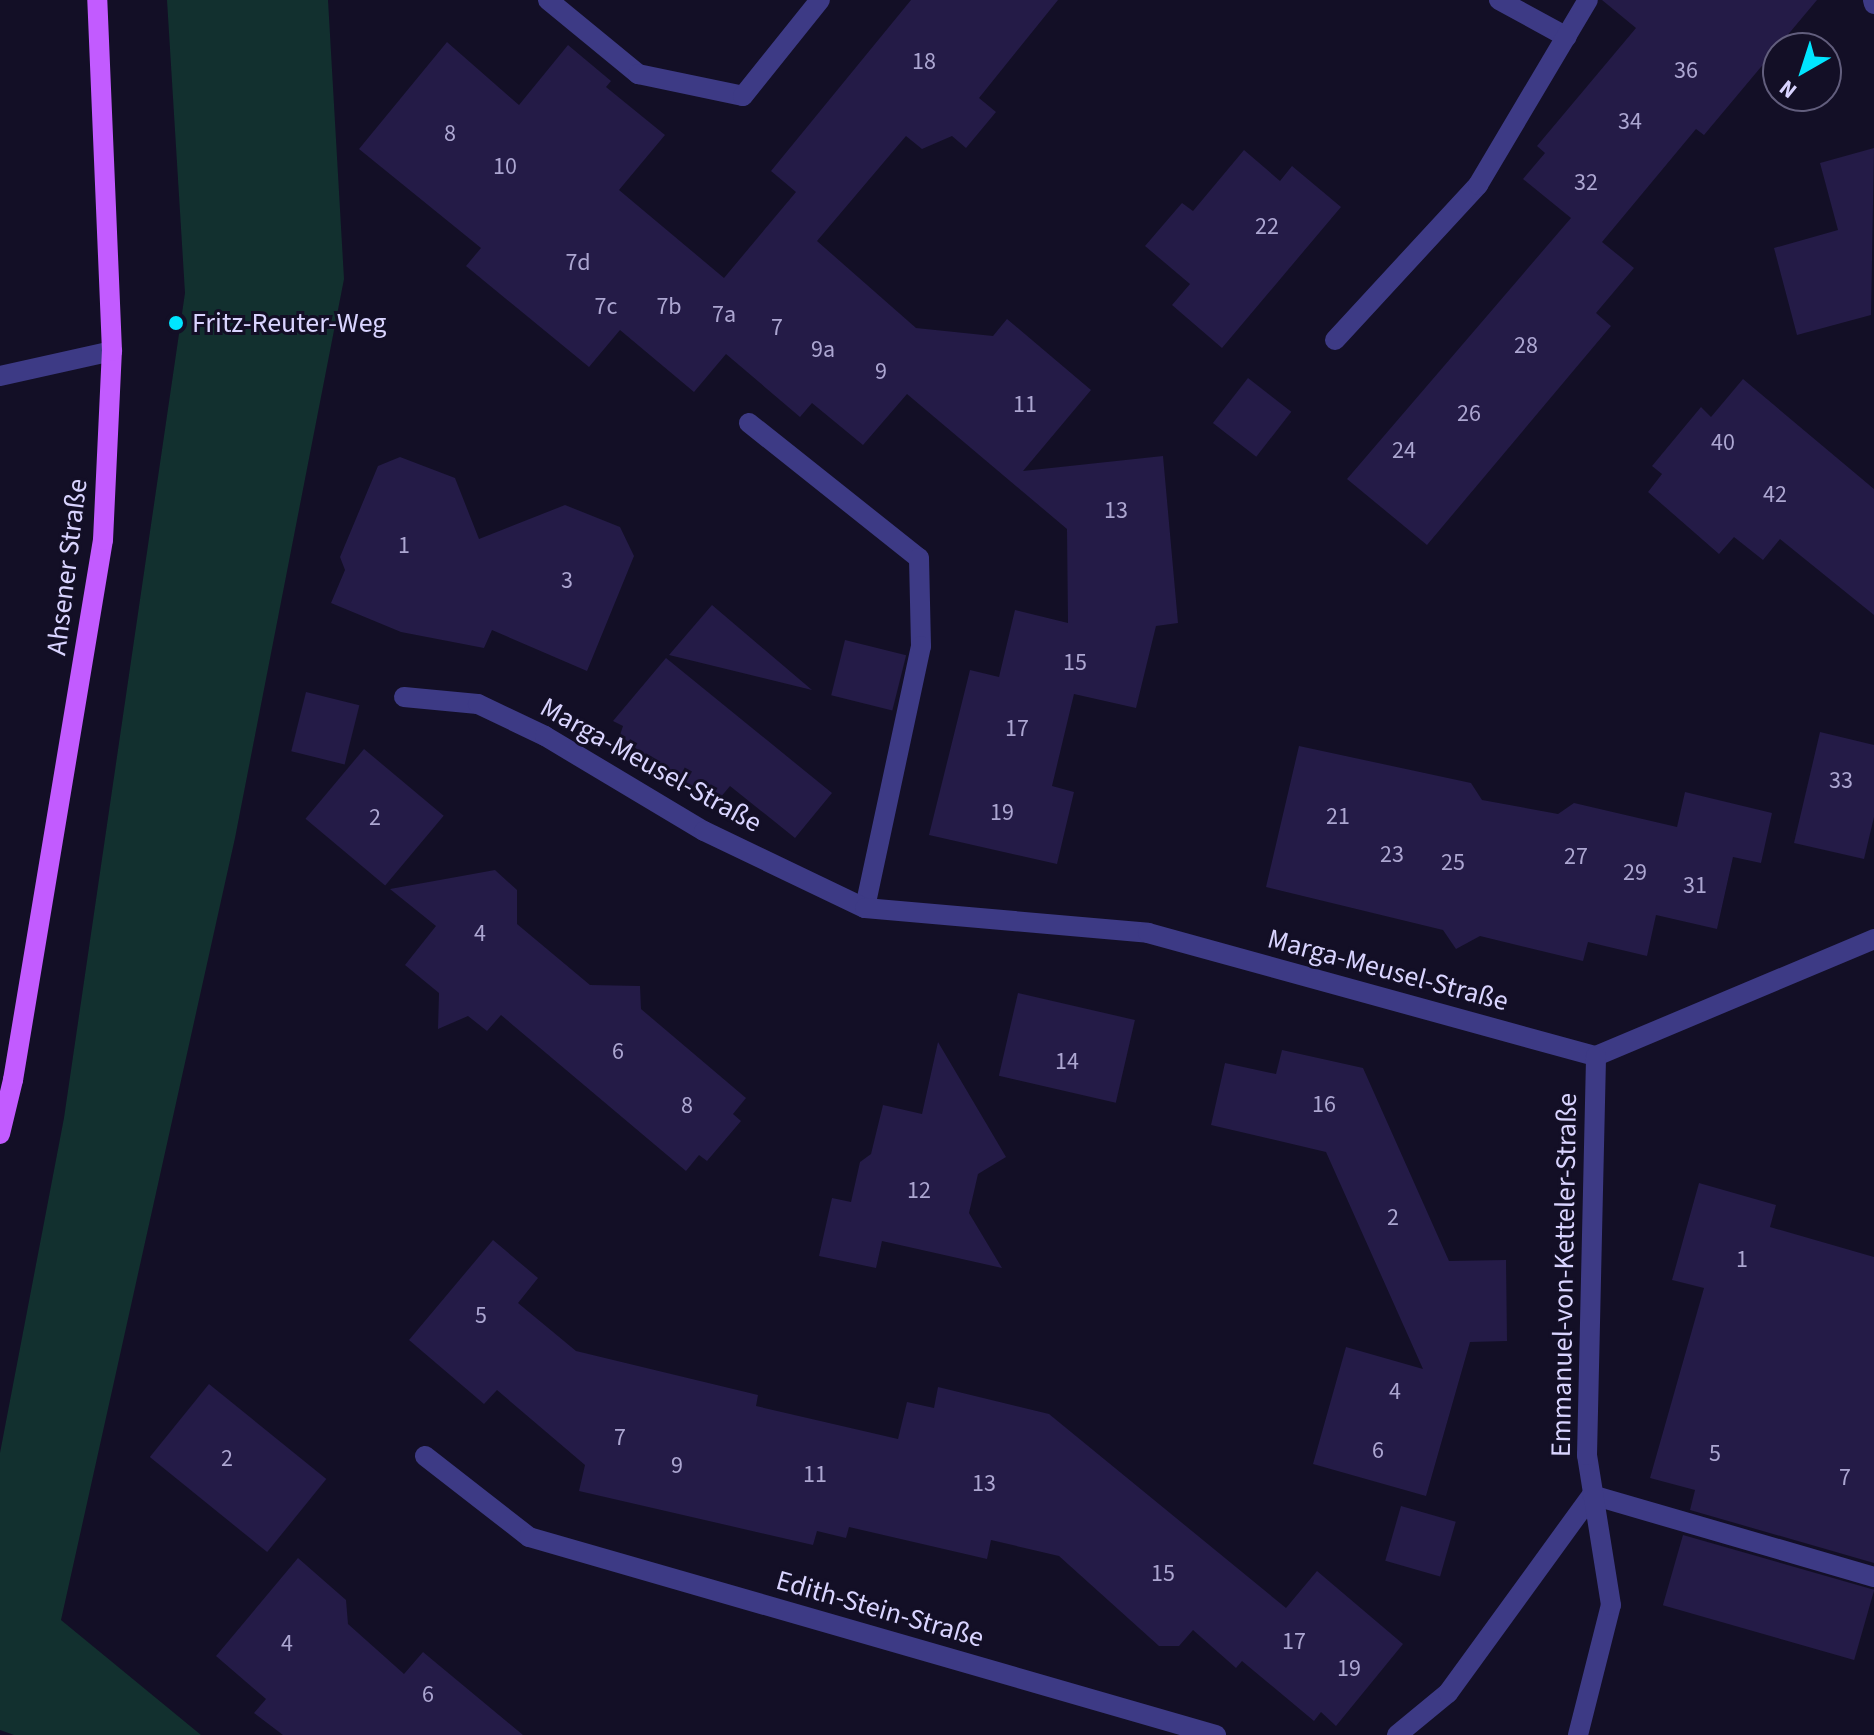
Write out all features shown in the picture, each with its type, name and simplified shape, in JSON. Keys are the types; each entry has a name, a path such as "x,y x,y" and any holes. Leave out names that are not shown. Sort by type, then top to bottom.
{"main road":[{"name":"Ahsener Straße","path":"0,1134 103,540 112,351 97,0"}],"street":[{"path":"548,0 638,74 743,96 820,0"},
{"path":"1499,0 1567,37"},
{"path":"1335,340 1478,185 1588,0"},
{"path":"0,376 112,351"},
{"path":"749,423 919,558 921,646 865,908"},
{"name":"Marga-Meusel-Straße","path":"404,697 478,704 545,736 704,831 865,908 1148,933 1596,1056"},
{"path":"1596,1056 1874,939"},
{"name":"Emmanuel-von-Ketteler-Straße","path":"1578,1735 1611,1605 1587,1455 1596,1056"},
{"name":"Edith-Stein-Straße","path":"425,1456 529,1537 1216,1735"},
{"path":"1592,1495 1874,1577"},
{"name":"Emmanuel-von-Ketteler-Straße","path":"1397,1735 1448,1693 1592,1495"}],"green space":[{"path":"167,0 328,0 344,279 235,838 61,1620 201,1735 14,1735 0,1730 0,1453 64,1118 185,293"}],"building":[{"path":"911,0 1058,0 979,98 996,112 966,148 952,136 922,149 906,136 817,241 916,328 993,336 1007,319 1091,390 1023,471 1163,456 1178,623 1156,626 1136,708 1074,694 1052,786 1074,792 1057,864 929,835 970,670 999,677 1015,610 1068,623 1067,529 907,394 863,445 812,403 800,417 726,354 694,392 620,330 589,367 466,266 481,248 359,149 447,42 519,105 568,45 611,81 606,87 665,135 619,190 724,278 796,192 771,171"},
{"path":"1602,0 1817,0 1790,32 1762,32 1762,66 1704,135 1696,129 1602,242 1634,268 1596,313 1611,326 1427,545 1347,479 1571,218 1523,179 1545,153 1537,146 1636,28"},
{"path":"1874,148 1871,315 1797,335 1774,248 1838,230 1820,163"},
{"path":"1244,150 1280,181 1292,166 1341,207 1222,348 1172,305 1190,284 1145,246 1182,203 1193,211"},
{"path":"1248,378 1291,412 1256,457 1213,423"},
{"path":"1743,379 1874,489 1874,615 1780,539 1763,560 1734,537 1719,554 1648,492 1662,474 1652,466 1701,407 1711,417"},
{"path":"400,457 455,478 479,539 565,505 620,527 634,556 587,671 492,630 484,648 401,632 331,603 345,570 340,557 378,466"},
{"path":"712,605 812,690 669,655"},
{"path":"845,640 906,655 892,711 831,695"},
{"path":"666,658 832,793 795,838 730,786 710,810 620,735 623,726 613,721"},
{"path":"306,692 359,705 345,764 291,751"},
{"path":"1820,732 1874,745 1874,817 1864,859 1794,843"},
{"path":"1299,746 1471,783 1482,800 1558,814 1574,803 1677,827 1685,792 1772,813 1761,863 1733,857 1717,929 1656,915 1647,956 1588,942 1583,961 1480,936 1456,949 1443,930 1266,887"},
{"path":"364,749 444,816 385,886 306,819"},
{"path":"495,870 517,890 517,924 590,985 640,986 641,1009 746,1098 733,1114 741,1121 707,1161 699,1155 686,1171 501,1015 487,1031 468,1016 438,1029 439,993 405,965 436,926 390,889"},
{"path":"1018,993 1135,1020 1116,1103 999,1076"},
{"path":"938,1042 1006,1157 978,1174 969,1213 1002,1268 882,1241 876,1268 819,1256 832,1198 851,1202 860,1162 871,1154 883,1105 922,1114"},
{"path":"1282,1050 1363,1068 1449,1261 1506,1260 1507,1341 1470,1342 1426,1496 1313,1464 1346,1347 1423,1369 1326,1152 1211,1125 1225,1063 1276,1074"},
{"path":"1699,1183 1776,1205 1770,1227 1874,1257 1874,1563 1690,1510 1695,1490 1650,1478 1704,1288 1672,1280"},
{"path":"493,1240 538,1278 518,1303 576,1351 758,1395 756,1406 898,1439 907,1402 934,1408 938,1387 1049,1414 1286,1608 1317,1571 1403,1644 1336,1726 1321,1712 1314,1721 1242,1661 1236,1668 1193,1630 1179,1646 1159,1646 1059,1556 991,1540 987,1559 849,1527 846,1538 817,1531 813,1545 579,1491 585,1465 497,1390 484,1404 409,1340"},
{"path":"209,1384 326,1479 267,1552 150,1457"},
{"path":"1401,1506 1456,1522 1440,1577 1385,1561"},
{"path":"1683,1535 1874,1590 1854,1660 1663,1605"},
{"path":"298,1558 346,1600 348,1624 404,1674 423,1652 523,1735 283,1735 254,1713 266,1699 216,1656"}],"place":[{"name":"Fritz-Reuter-Weg","path":"176,323"}]}
